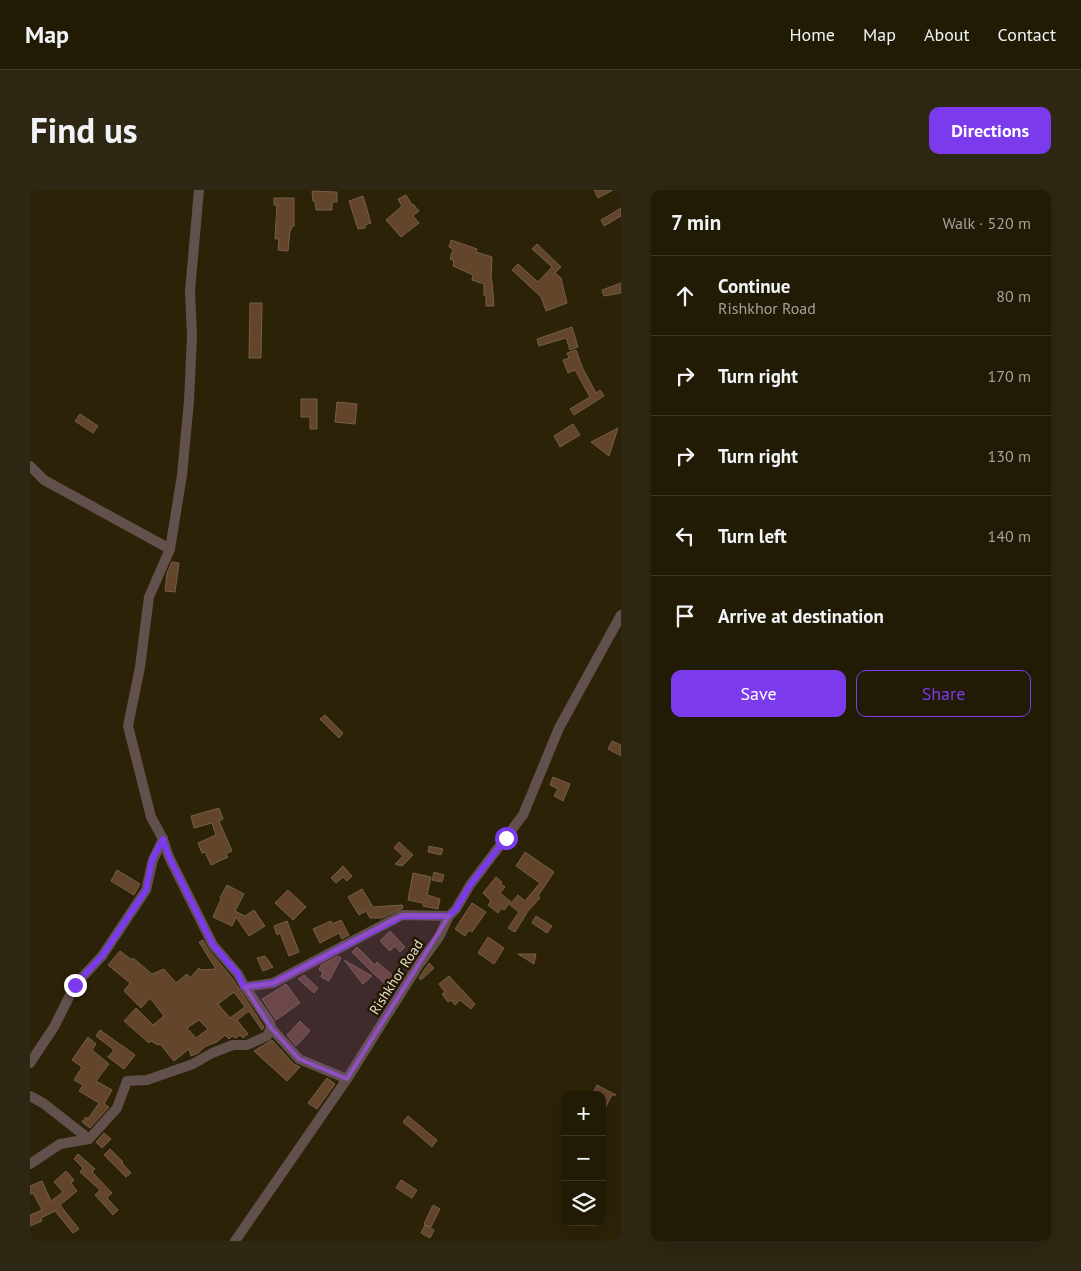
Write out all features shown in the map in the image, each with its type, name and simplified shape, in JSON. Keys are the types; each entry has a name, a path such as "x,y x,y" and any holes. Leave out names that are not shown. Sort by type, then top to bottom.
{"street":[{"path":"198,190 190,291 192,336 190,401 182,475 170,549 150,597 140,667 128,726 151,817 213,945 238,974 244,987 270,1023 271,1028 299,1059 347,1079"},
{"path":"30,466 44,480 170,549"},
{"name":"Rishkhor Road","path":"236,1241 347,1079 439,936 449,916 456,909 470,885 523,815 559,728 621,615"},
{"path":"30,1063 54,1027 75,985 102,956 146,890 152,860 163,839"},
{"path":"244,987 273,983 402,916 449,916"},
{"path":"30,1164 60,1144 89,1139 117,1108 127,1081 147,1080 193,1064 212,1053 233,1045 247,1045 266,1036 271,1028"},
{"path":"30,1096 43,1102 89,1139"}],"highlighted area":[{"path":"402,915 449,916 347,1079 299,1059 271,1028 245,987 273,983"}],"building":[{"path":"594,190 613,190 598,198"},
{"path":"312,191 337,192 337,202 332,202 332,210 316,210"},
{"path":"406,195 412,205 419,211 413,216 419,223 401,237 386,220 402,206 398,199"},
{"path":"363,196 371,223 365,225 365,228 358,229 349,201"},
{"path":"274,198 294,198 294,226 290,230 288,251 278,250 279,239 275,239 277,205 274,205"},
{"path":"621,208 621,216 604,226 601,220"},
{"path":"451,240 477,249 476,252 492,257 491,281 494,306 486,306 484,284 472,280 473,275 453,266 454,261 450,259 453,249 449,247"},
{"path":"537,244 561,267 555,273 561,278 567,303 546,311 541,297 512,270 518,264 538,282 552,267 532,249"},
{"path":"621,283 621,293 604,296 602,290"},
{"path":"250,303 262,303 261,358 249,358"},
{"path":"572,327 578,347 570,350 566,338 539,346 537,339"},
{"path":"576,350 583,369 596,393 600,390 604,396 574,415 570,409 590,397 575,370 568,373 563,360 569,358 567,353"},
{"path":"301,399 317,399 317,429 310,429 310,417 301,417"},
{"path":"337,402 357,404 355,424 335,422"},
{"path":"80,414 98,426 93,433 75,421"},
{"path":"573,424 580,435 560,447 554,436"},
{"path":"618,428 609,456 591,442"},
{"path":"172,562 179,563 175,592 165,591 167,573"},
{"path":"325,715 343,733 339,738 320,719"},
{"path":"612,741 621,745 621,756 608,749"},
{"path":"553,777 570,784 563,801 554,796 558,789 550,785"},
{"path":"219,808 223,819 219,821 232,851 226,854 228,857 211,865 205,852 202,853 198,843 216,835 212,823 194,828 191,816"},
{"path":"399,842 413,855 402,866 395,864 403,856 394,848"},
{"path":"429,846 443,849 441,855 428,852"},
{"path":"525,852 554,872 538,896 540,898 528,911 515,932 508,928 519,912 510,905 518,895 525,901 540,883 516,866"},
{"path":"343,866 352,876 347,881 343,877 336,883 331,878"},
{"path":"117,870 140,884 134,895 111,881"},
{"path":"434,872 444,875 442,882 432,880"},
{"path":"413,873 431,877 427,895 440,899 438,909 408,900"},
{"path":"496,877 505,887 500,893 511,902 504,910 501,908 498,913 488,905 491,901 483,893"},
{"path":"227,885 244,894 235,911 245,916 254,910 265,926 249,936 236,917 232,926 213,917"},
{"path":"362,889 373,907 402,905 403,908 382,918 370,918 366,911 359,915 348,897"},
{"path":"288,890 306,907 293,920 275,903"},
{"path":"472,903 486,912 472,932 469,930 465,936 455,929"},
{"path":"536,916 552,926 547,933 532,923"},
{"path":"341,920 349,935 342,939 339,933 320,943 313,929 331,921 332,924"},
{"path":"287,921 299,952 289,956 280,933 277,935 274,926"},
{"path":"390,931 405,947 400,952 395,946 390,951 380,941"},
{"path":"488,937 504,948 494,964 478,953"},
{"path":"203,940 232,978 264,1027 262,1030 249,1011 237,1020 248,1034 243,1038 240,1035 236,1038 232,1036 229,1039 225,1035 217,1042 206,1046 191,1056 189,1049 174,1061 160,1044 158,1045 151,1041 149,1043 124,1021 136,1008 153,1025 164,1016 150,998 141,1008 124,991 130,983 108,965 120,951 132,960 133,958 152,974 164,969 176,983 187,974 190,978 199,968 201,970 216,969 199,942","holes":["234,992 245,1007 230,1018 218,1004","199,1020 208,1029 196,1038 187,1028"]},
{"path":"357,947 375,965 377,962 398,980 391,989 352,952"},
{"path":"518,954 536,954 534,964"},
{"path":"265,956 273,967 263,971 257,958"},
{"path":"338,956 341,958 329,981 321,977 323,972 319,970 321,965"},
{"path":"344,960 372,976 363,984"},
{"path":"429,963 434,968 421,980 419,978"},
{"path":"304,975 318,988 314,993 298,979"},
{"path":"449,976 475,1004 471,1009 460,1000 455,1005 451,1000 448,1002 442,994 445,992 439,984"},
{"path":"286,984 300,1003 276,1020 262,999"},
{"path":"300,1021 310,1031 296,1046 287,1035"},
{"path":"100,1030 135,1055 124,1069 108,1057 114,1050 96,1036"},
{"path":"88,1037 96,1044 92,1050 109,1064 96,1081 112,1090 104,1104 109,1107 90,1128 82,1122 86,1117 88,1119 99,1103 79,1091 83,1085 74,1080 82,1067 72,1060"},
{"path":"272,1040 294,1064 300,1067 287,1081 254,1051"},
{"path":"327,1078 335,1084 317,1109 308,1103"},
{"path":"597,1085 616,1095 612,1095 606,1106 606,1091 594,1091"},
{"path":"408,1116 437,1140 432,1147 403,1122"},
{"path":"104,1133 111,1139 102,1148 96,1142"},
{"path":"110,1149 131,1173 126,1177 104,1155"},
{"path":"78,1154 95,1169 92,1172 112,1193 107,1198 118,1210 113,1215 95,1195 100,1190 80,1172 83,1168 74,1159"},
{"path":"66,1171 74,1180 71,1183 77,1191 60,1205 79,1229 73,1233 55,1211 41,1218 42,1221 30,1226 30,1215 42,1210 33,1193 30,1194 30,1186 42,1181 51,1201 63,1192 54,1182"},
{"path":"401,1180 417,1190 412,1198 396,1188"},
{"path":"433,1205 440,1209 431,1227 424,1224"},
{"path":"425,1225 434,1230 430,1238 421,1233"}],"route":[{"path":"75,985 102,956 133,912 146,890 152,860 163,839 169,857 202,925 213,945 238,974 244,987 273,983 402,916 449,916 456,909 470,885 506,838"}]}
